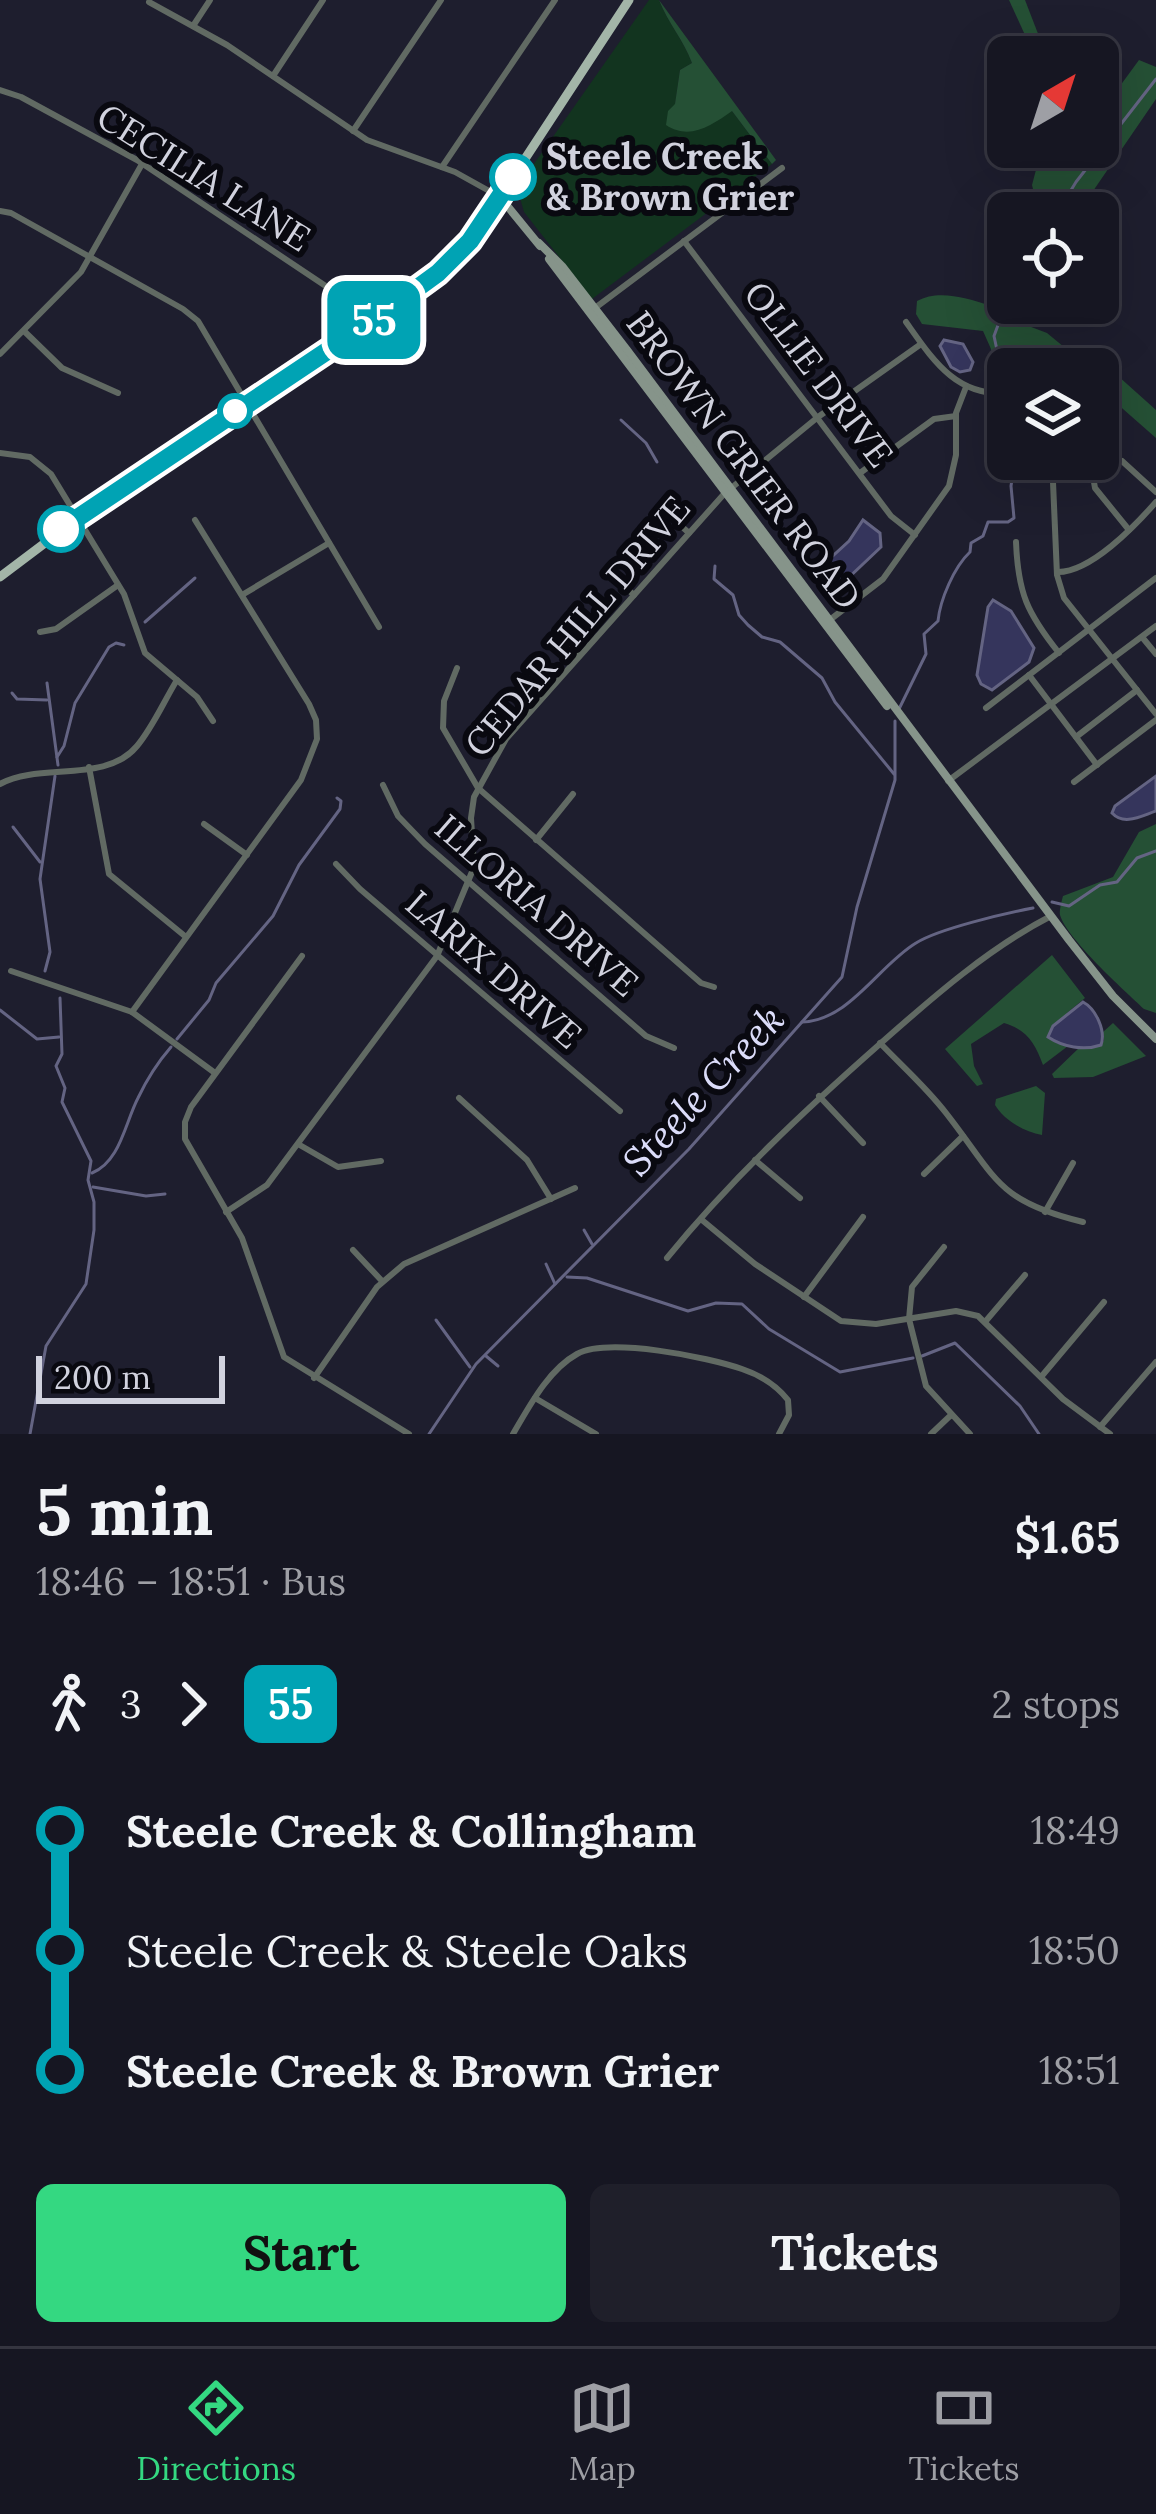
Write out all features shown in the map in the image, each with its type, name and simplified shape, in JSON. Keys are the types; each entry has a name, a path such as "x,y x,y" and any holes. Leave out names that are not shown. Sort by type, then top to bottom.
{"main road":[{"path":"0,577 75,519 375,319 455,258 629,0"},
{"name":"BROWN GRIER ROAD","path":"500,197 595,308 769,554 897,715"},
{"name":"BROWN GRIER ROAD","path":"538,243 832,619 897,715 1113,996 1156,1039"},
{"path":"769,554 783,564 820,613 832,619"}],"street":[{"path":"193,26 209,0"},
{"path":"273,76 322,0"},
{"path":"353,130 441,0"},
{"path":"442,167 555,0"},
{"name":"BROWN GRIER ROAD","path":"149,2 368,140 442,167 500,197"},
{"name":"CECILIA LANE","path":"0,90 142,164 375,319"},
{"path":"0,354 73,283 142,164"},
{"path":"595,308 782,168"},
{"path":"0,211 198,321 379,627"},
{"name":"OLLIE DRIVE","path":"684,241 896,521 915,535"},
{"path":"906,322 940,369 966,387 987,394"},
{"path":"24,331 62,368 118,393"},
{"name":"CEDAR HILL DRIVE","path":"226,1212 267,1185 437,956 469,882 476,858 471,818 478,788 499,748 728,490 818,417 921,344"},
{"path":"832,619 883,579 952,478 956,416 966,387"},
{"path":"860,473 934,419 956,416"},
{"path":"0,453 30,457 44,467 118,585 141,646 197,698 213,722"},
{"path":"1119,461 1156,492"},
{"path":"1053,480 1057,572 1064,598 1156,717 1075,782"},
{"path":"1095,480 1095,488 1129,530"},
{"path":"1057,572 1078,569 1129,530 1156,502"},
{"path":"669,515 689,533"},
{"path":"132,1012 301,780 317,735 313,712 195,520"},
{"path":"1016,542 1022,598 1059,653"},
{"path":"242,595 329,543"},
{"path":"614,577 634,595"},
{"path":"986,708 1156,578"},
{"path":"40,632 56,629 118,585"},
{"path":"948,781 1156,626"},
{"path":"1142,637 1156,654"},
{"path":"560,639 579,656"},
{"path":"457,668 444,701 443,728 478,788 700,983 714,987"},
{"path":"1029,675 1097,765"},
{"path":"0,784 23,774 112,763 134,750 177,680"},
{"path":"1076,737 1137,690"},
{"path":"89,767 109,874 186,937"},
{"name":"ILLORIA DRIVE","path":"383,784 392,808 409,830 646,1036 674,1048"},
{"path":"536,840 573,794"},
{"path":"204,824 247,855"},
{"name":"LARIX DRIVE","path":"336,864 620,1111"},
{"path":"667,1258 820,1096 944,990 1051,916"},
{"path":"302,956 191,1107 184,1129 188,1146 250,1261 281,1352 314,1378 409,1434"},
{"path":"11,971 132,1012 215,1073"},
{"path":"880,1043 944,1110 999,1185 1045,1212 1083,1222"},
{"path":"820,1096 863,1143"},
{"path":"459,1098 526,1160 551,1198"},
{"path":"924,1174 963,1136"},
{"path":"298,1144 338,1167 381,1161"},
{"path":"755,1160 800,1198"},
{"path":"1045,1212 1073,1163"},
{"path":"314,1378 382,1282 416,1258 575,1188"},
{"path":"804,1297 863,1217"},
{"path":"702,1220 755,1264 841,1321 857,1325 956,1311 972,1313 1110,1434"},
{"path":"944,1247 912,1287 909,1319 926,1387 970,1434"},
{"path":"353,1250 382,1282"},
{"path":"986,1322 1025,1275"},
{"path":"1041,1376 1104,1303"},
{"path":"513,1434 536,1398 574,1355 615,1346 754,1374 788,1400 789,1414 779,1434"},
{"path":"1100,1427 1156,1361"},
{"path":"536,1398 596,1434"},
{"path":"931,1434 951,1415"}],"green space":[{"path":"649,0 659,0 692,63 680,70 675,105 732,111 772,164 592,299 524,212 517,188"},
{"path":"659,0 776,160 772,164 732,111 692,131 666,125 680,70 692,63"},
{"path":"1009,0 1025,0 1039,36 1025,36"},
{"path":"1139,60 1156,67 1156,99 1119,153 1119,87"},
{"path":"1036,168 1109,168 1092,192 1034,192"},
{"path":"943,295 987,304 987,324 1023,324 1047,333 1064,347 991,348 983,331 922,324 916,314 917,301"},
{"path":"1119,377 1156,410 1156,438 1119,405"},
{"path":"1156,824 1156,1013 1144,1009 1097,964 1060,913 1063,896 1113,877 1139,832"},
{"path":"1052,955 1085,998 1067,1013 1056,1043 1068,1046 1043,1065 1030,1039 1004,1023 971,1044 983,1084 977,1086 945,1049"},
{"path":"1113,1023 1146,1056 1093,1077 1054,1078 1052,1074 1080,1047 1091,1048 1104,1041 1103,1032"},
{"path":"1036,1086 1045,1093 1042,1135 1015,1124 995,1105 996,1099"}],"shaded area":[{"path":"944,340 963,344 973,362 970,370 951,367 940,346"},
{"path":"863,520 880,533 881,547 845,581 835,582 823,565"},
{"path":"993,600 1011,611 1034,648 1029,662 992,690 977,675"},
{"path":"1156,776 1156,811 1127,819 1112,813 1115,806"},
{"path":"1083,1002 1099,1021 1101,1045 1074,1047 1048,1037 1053,1026"}],"waterway":[{"name":"Steele Creek","path":"1070,192 1156,79"},
{"name":"Steele Creek","path":"997,348 998,324"},
{"path":"621,420 646,443 657,462"},
{"name":"Steele Creek","path":"899,709 926,654 924,634 938,621 949,584 971,543 983,536 988,522 1014,518 1012,480"},
{"path":"715,566 714,579 733,595 739,615 762,637 780,642 822,678 835,702 894,774"},
{"path":"145,622 195,578"},
{"path":"57,757 75,703 109,647 124,645"},
{"path":"47,683 58,765"},
{"path":"12,693 17,699 47,700"},
{"name":"Steele Creek","path":"429,1434 476,1364 689,1149 842,977 857,907 895,780 895,721"},
{"path":"45,971 50,952 40,879 55,776"},
{"path":"177,1039 209,1000 216,983 273,916 299,865 340,809 337,798"},
{"path":"13,827 40,862"},
{"path":"1052,902 1069,906 1100,885 1117,882 1137,858 1156,851"},
{"path":"802,1022 819,1019 849,1002 902,953 926,938 1033,908"},
{"path":"30,1434 46,1346 86,1284 94,1230 88,1180 91,1161 62,1102 65,1088 56,1066 62,1054 60,998"},
{"path":"0,1010 37,1039 59,1037"},
{"path":"92,1173 115,1151 141,1091 171,1047"},
{"path":"93,1187 146,1196 165,1194"},
{"path":"584,1230 592,1244"},
{"path":"546,1264 555,1284"},
{"path":"567,1277 587,1278 688,1311 716,1303 742,1304 769,1329 840,1372 913,1358"},
{"path":"436,1320 470,1367"},
{"path":"922,1356 955,1343 1020,1406 1039,1434"},
{"path":"486,1356 498,1366"}],"bus line":[{"name":"55","path":"61,529 438,273 470,241 513,177"}],"place":[{"name":"Steele Creek & Brown Grier","path":"513,177"}]}
